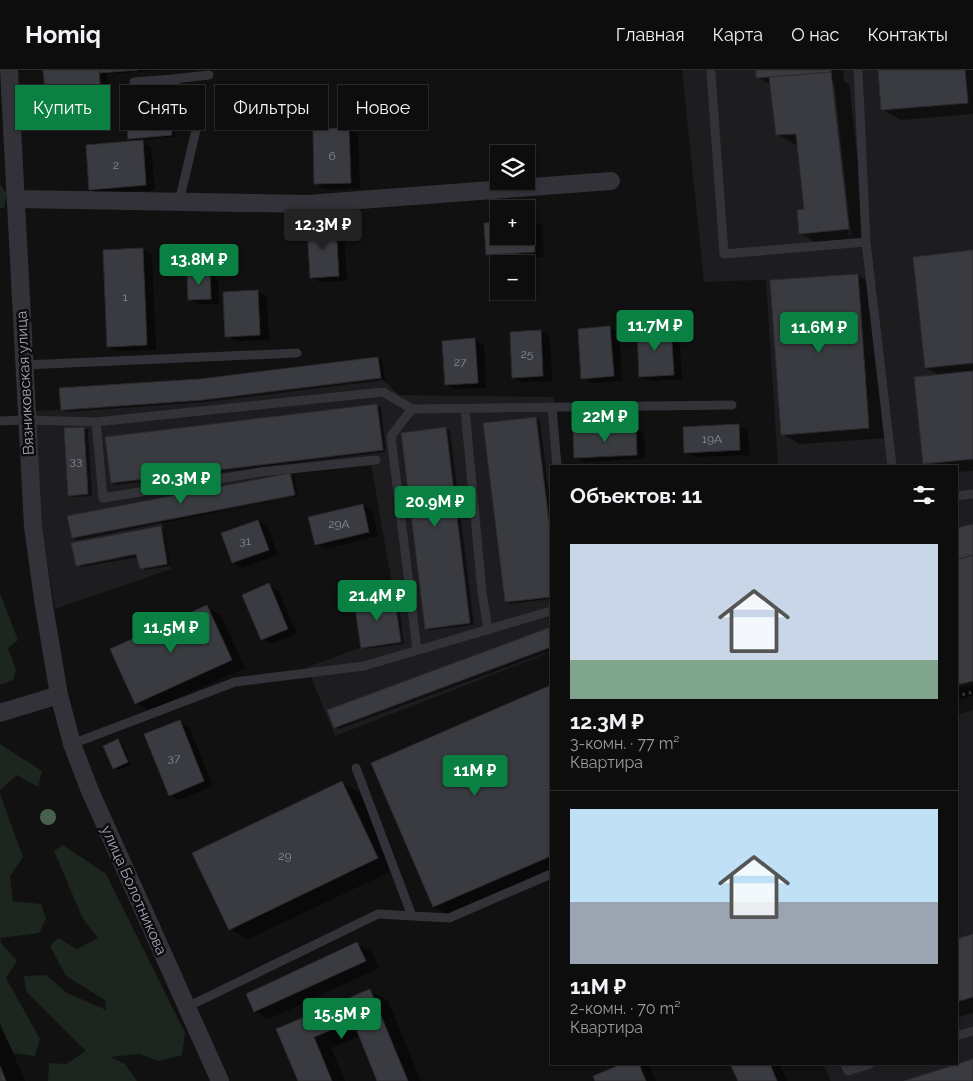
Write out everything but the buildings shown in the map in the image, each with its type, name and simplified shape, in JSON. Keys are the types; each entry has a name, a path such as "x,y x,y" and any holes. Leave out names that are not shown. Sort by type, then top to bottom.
{"street":[{"name":"Вязниковская улица","path":"10,70 26,420 33,527 59,695"},
{"path":"16,198 307,204 611,181"},
{"path":"0,713 59,695"},
{"name":"улица Болотникова","path":"59,695 72,744 90,791 220,1081"}],"lane":[{"path":"858,70 866,242 892,465"},
{"path":"710,73 724,254 866,242"},
{"path":"134,82 209,75"},
{"path":"173,79 196,130 179,202"},
{"path":"24,365 297,353"},
{"path":"0,421 96,422 383,392 412,409 732,405"},
{"path":"552,407 557,465"},
{"path":"412,409 391,436 417,650"},
{"path":"465,409 482,592 488,630"},
{"path":"96,422 103,498 262,472 376,460"},
{"path":"958,496 973,494"},
{"path":"72,744 235,682 364,666 550,611"},
{"path":"356,768 412,916"},
{"path":"187,1007 378,914 449,918 550,874"},
{"path":"958,1035 973,1031"},
{"path":"845,1065 848,1071 867,1065"}],"path":[{"path":"958,696 973,692"}],"shaded area":[{"path":"682,70 973,70 973,685 958,689 958,465 778,465 766,280 704,282"},
{"path":"0,184 7,194 4,208 0,208"},
{"path":"378,357 381,378 399,395 554,397 561,465 550,465 550,652 335,736 307,667 360,648 354,601 394,595 371,465 292,473 297,496 162,522 171,569 55,609 41,526 34,411 61,410 59,388 200,379"},
{"path":"0,593 18,640 8,648 16,670 13,680 0,685"},
{"path":"973,710 973,1081 831,1081 823,1065 958,1065 958,714"},
{"path":"0,744 42,771 38,787 17,775 0,790"},
{"path":"0,794 23,857 10,876 13,901 41,904 46,919 39,933 0,938"},
{"path":"63,845 106,874 185,1033 182,1055 158,1061 140,1054 110,1057 125,1064 137,1081 48,1081 49,1063 66,1064 86,1051 26,991 24,976 46,975 67,993 106,1010 105,1000 66,976 50,946 58,938 77,949 98,938 83,919 54,851"},
{"path":"0,938 1,943 17,961 6,978 40,1039 35,1056 14,1053 0,1028"}]}
